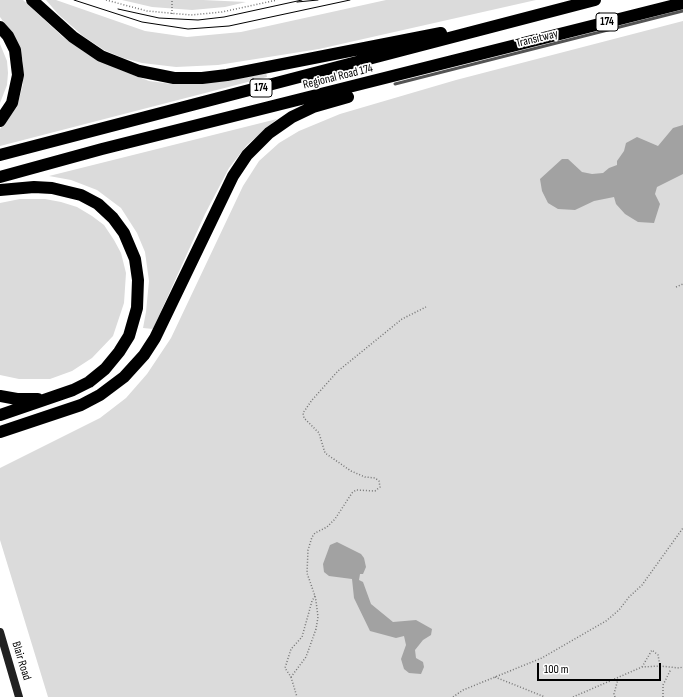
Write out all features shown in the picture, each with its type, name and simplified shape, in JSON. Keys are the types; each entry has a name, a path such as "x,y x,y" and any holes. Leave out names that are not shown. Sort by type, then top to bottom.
{"highway":[{"name":"Regional Road 174","path":"0,155 596,0"},
{"path":"34,3 73,38 109,60 150,74 189,79 255,71 521,19"},
{"name":"Regional Road 174","path":"0,177 531,41 683,4"},
{"path":"0,27 8,36 14,50 18,75 18,85 12,103 0,121"},
{"path":"0,432 81,405 109,390 131,370 155,338 233,176 247,155 269,133 292,117 313,107 395,84 531,41"},
{"path":"0,190 34,187 52,188 71,192 89,199 106,210 119,226 128,241 134,259 138,280 137,308 128,336 119,352 105,369 89,382 67,392 0,415"},
{"path":"0,396 25,399 49,398"}],"main road":[{"name":"Blair Road","path":"0,632 19,697"}],"lane":[{"name":"Transitway","path":"395,84 683,12"}],"path":[{"path":"106,0 130,7 172,14 213,13 277,0"},
{"path":"172,0 172,14"},
{"path":"676,287 683,284"},
{"path":"291,677 306,657 316,629 318,617 315,596 307,573 308,550 312,538 315,533 327,527 335,519 352,493 356,490 375,490 380,487 379,481 375,478 365,477 351,472 325,453 318,433 304,418 303,413 312,400 338,371 402,319 426,307"},
{"path":"453,697 463,690 542,658 611,617 642,585 683,528"},
{"path":"297,697 291,677 286,668 290,648 302,637 312,601 315,596"},
{"path":"642,667 652,650 658,655 660,666"},
{"path":"573,697 618,679 642,667 660,666 671,668 683,666"},
{"path":"663,697 663,685 671,668"},
{"path":"495,677 545,697"},
{"path":"615,697 614,694 618,679"}],"shaded area":[{"path":"0,0 23,0 63,37 86,53 118,69 149,81 172,84 206,83 266,72 267,77 0,146 0,129 17,107 23,84 23,61 14,36 0,17"},
{"path":"46,0 56,0 145,31 187,37 241,32 386,0 536,0 319,49 218,65 176,67 142,63 123,58 104,50 83,36 58,14"},
{"path":"122,0 203,0 246,2 225,7 192,10 152,7"},
{"path":"683,21 683,697 48,697 0,540 0,468 100,418 126,398 147,374 171,338 243,186 259,161 279,143 299,131 340,114 456,80"},
{"path":"0,44 7,61 8,73 7,85 0,103"},
{"path":"277,119 247,145 229,168 205,214 153,329 143,328 149,281 145,252 137,233 121,208 97,190 71,180 49,176"},
{"path":"683,125 683,174 657,187 655,194 660,204 654,223 638,222 625,214 616,204 614,197 594,201 575,210 558,209 548,203 542,191 540,179 562,159 568,159 582,172 592,174 603,173 609,168 617,165 617,161 624,151 626,143 637,137 658,146 673,128"},
{"path":"20,199 45,199 61,202 77,207 92,216 104,225 114,240 121,253 126,273 124,303 113,336 92,358 72,371 50,379 19,379 0,375 0,203"},
{"path":"337,542 361,554 364,558 366,567 363,574 360,574 359,580 363,582 371,604 393,622 416,620 432,629 431,635 423,640 415,650 416,658 423,662 424,667 421,674 409,673 404,669 401,659 406,645 404,636 396,638 370,631 354,598 352,579 329,576 324,572 323,564 330,545"}],"tram line":[{"path":"74,0 142,22 188,29 229,26 350,0"},
{"path":"118,9 159,18 198,20 224,17 302,0"},
{"path":"297,2 318,0"}]}
